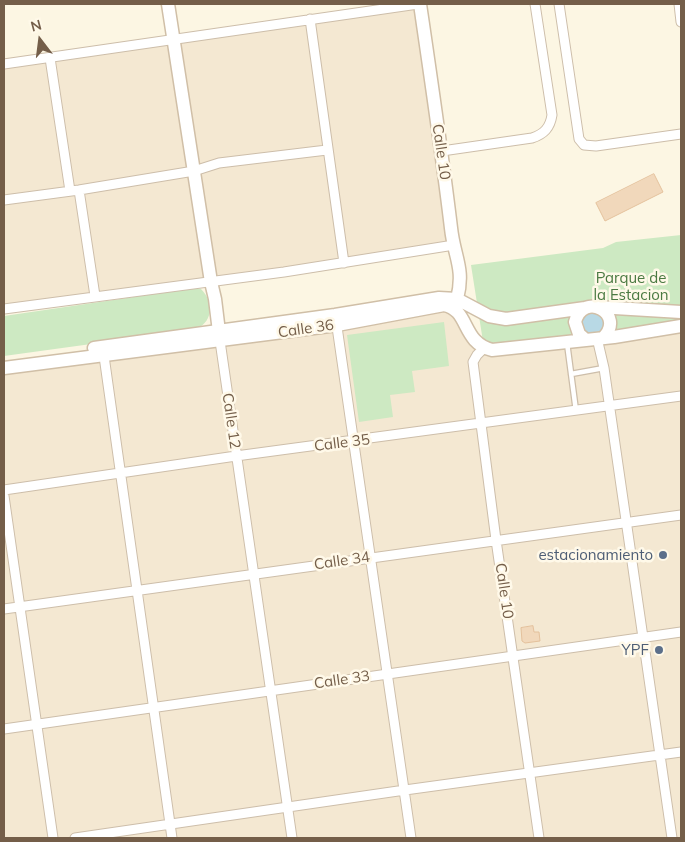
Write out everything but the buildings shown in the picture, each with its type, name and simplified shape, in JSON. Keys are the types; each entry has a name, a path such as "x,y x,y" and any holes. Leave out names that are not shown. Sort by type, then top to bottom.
{"street":[{"name":"Calle 12","path":"168,4 220,336 292,838"},
{"path":"4,64 419,4"},
{"name":"Calle 10","path":"419,4 454,245 458,257 460,278 456,300"},
{"path":"442,152 532,138 541,135 550,124 552,115 535,4"},
{"path":"559,4 579,139 584,145 596,146 681,134"},
{"path":"679,4 681,22"},
{"path":"310,19 344,263"},
{"path":"50,58 95,296"},
{"path":"4,200 74,191 194,171 219,163 327,150"},
{"path":"4,309 211,282 454,245"},
{"name":"Calle 36","path":"336,320 439,298 456,300 497,318 585,308"},
{"name":"Calle 36","path":"4,360 103,351 444,305 457,310 470,336 484,348"},
{"path":"598,307 606,312 610,321 609,330 595,338 579,334 576,318 585,308 598,307 681,312"},
{"path":"336,320 411,838"},
{"path":"484,348 502,350 681,326"},
{"path":"595,338 604,368 672,838"},
{"name":"Calle 10","path":"484,348 477,354 473,362 496,540 539,838"},
{"path":"103,351 172,838"},
{"name":"Calle 36","path":"4,368 103,351"},
{"name":"Calle 35","path":"4,490 120,475 236,456 354,442 681,396"},
{"path":"4,496 53,838"},
{"name":"Calle 34","path":"4,609 681,515"},
{"name":"Calle 33","path":"4,729 681,632"},
{"path":"75,838 681,752"}],"lane":[{"path":"567,341 576,411"},
{"path":"571,374 604,368"}],"shaded area":[{"path":"418,4 454,245 4,309 4,64"},
{"path":"444,305 479,345 681,326 681,838 4,838 4,368"}],"green space":[{"name":"Parque de la Estacion","path":"681,235 681,326 484,348 471,265 603,248 616,242"},
{"path":"195,288 201,289 205,295 210,312 205,323 193,330 4,356 4,316"},
{"path":"444,322 449,366 412,371 415,392 390,395 393,417 359,422 347,335"}],"water":[{"path":"593,312 601,315 604,323 601,331 593,334 585,331 582,323 585,315"}],"place":[{"name":"estacionamiento","path":"663,555"},
{"name":"YPF","path":"659,650"}]}
